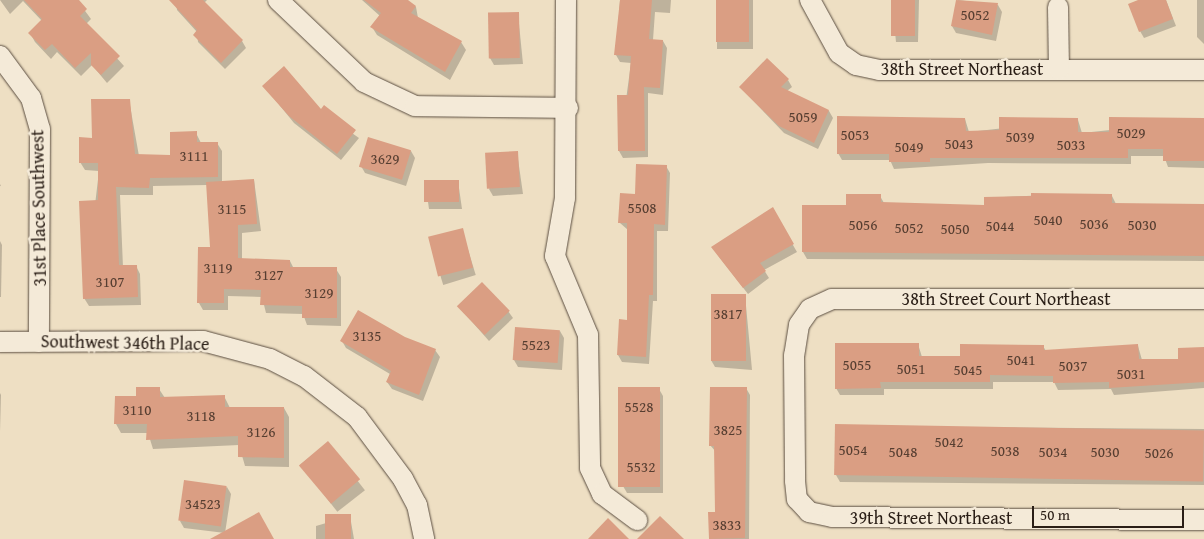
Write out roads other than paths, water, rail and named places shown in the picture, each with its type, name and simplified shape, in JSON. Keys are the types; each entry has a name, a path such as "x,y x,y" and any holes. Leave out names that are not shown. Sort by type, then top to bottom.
{"street":[{"path":"278,0 364,82 415,106 568,108"},
{"path":"566,0 568,108 565,198 555,256 588,335 590,468 602,494 637,520"},
{"name":"38th Street Northeast","path":"810,0 839,53 856,65 879,70 1204,70"},
{"name":"38th Street Northeast","path":"1058,7 1058,69"},
{"name":"31st Place Southwest","path":"0,56 31,98 40,129 39,342"},
{"name":"38th Street Court Northeast","path":"808,512 797,499 795,481 794,355 799,325 810,309 832,299 1204,299"},
{"name":"Southwest 346th Place","path":"0,342 203,342 236,347 304,376 357,416 382,447 417,505 424,539"},
{"name":"39th Street Northeast","path":"808,512 832,517 1204,520"}]}
